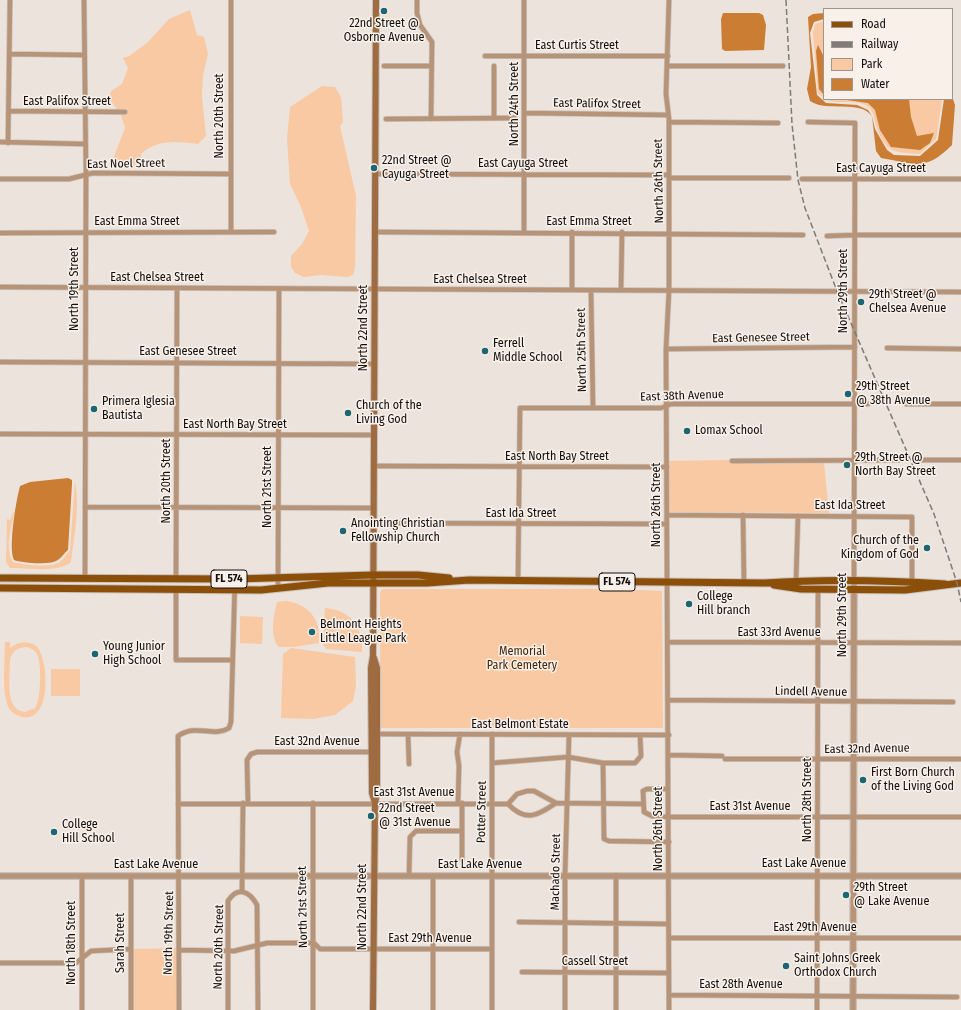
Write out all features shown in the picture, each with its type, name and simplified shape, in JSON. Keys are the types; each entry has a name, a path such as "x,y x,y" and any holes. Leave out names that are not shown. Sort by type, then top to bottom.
{"main road":[{"name":"North 22nd Street","path":"373,1010 375,804 377,793 374,752 376,668 373,656 376,0"},
{"name":"FL 574","path":"0,578 278,579 373,575 418,575 469,580"},
{"path":"176,589 178,585 184,582 207,579"},
{"name":"FL 574","path":"0,588 278,589 328,583 427,583 469,580 744,583 796,581 912,582 945,584"},
{"name":"FL 574","path":"764,583 788,588 818,590 905,590 961,582"}],"street":[{"path":"8,142 10,0"},
{"name":"North 19th Street","path":"84,0 86,173 85,578"},
{"name":"North 20th Street","path":"231,0 231,232"},
{"path":"417,0 417,13 420,25 432,42 431,119"},
{"name":"North 24th Street","path":"524,0 524,232"},
{"name":"North 26th Street","path":"668,1010 669,700 666,349 669,290 669,122 666,94 669,0"},
{"path":"10,54 84,55"},
{"name":"East Curtis Street","path":"485,56 668,56"},
{"path":"384,66 431,66"},
{"path":"494,66 494,118"},
{"path":"668,66 783,66"},
{"name":"East Palifox Street","path":"9,111 124,112"},
{"name":"East Palifox Street","path":"525,113 668,115"},
{"path":"386,119 515,118"},
{"path":"669,122 778,123"},
{"name":"North 29th Street","path":"808,122 856,123 852,1010"},
{"path":"0,142 85,144"},
{"name":"East Noel Street","path":"0,179 69,179 86,173 230,174"},
{"name":"East Cayuga Street","path":"376,174 525,174 789,178"},
{"name":"East Cayuga Street","path":"802,179 961,179"},
{"name":"East Emma Street","path":"0,233 274,232"},
{"name":"East Emma Street","path":"375,232 622,232 803,235"},
{"name":"North 25th Street","path":"572,232 572,290"},
{"path":"621,290 622,232"},
{"path":"827,236 961,235"},
{"name":"East Chelsea Street","path":"0,287 961,292"},
{"name":"North 20th Street","path":"176,578 177,288"},
{"name":"North 21st Street","path":"278,589 279,289"},
{"name":"North 25th Street","path":"591,290 593,408"},
{"name":"East Genesee Street","path":"666,349 855,347"},
{"path":"887,348 961,349"},
{"name":"East Genesee Street","path":"0,362 278,362 375,364"},
{"name":"East 38th Avenue","path":"520,467 520,408 661,408 672,404 868,404"},
{"path":"906,404 961,404"},
{"name":"East North Bay Street","path":"0,434 375,435"},
{"path":"732,461 899,460"},
{"path":"920,460 961,460"},
{"name":"East North Bay Street","path":"375,466 667,467"},
{"path":"518,580 520,467"},
{"path":"85,507 374,508"},
{"name":"East Ida Street","path":"667,515 912,517 912,582"},
{"path":"743,515 744,583"},
{"path":"796,581 798,516"},
{"name":"East Ida Street","path":"374,523 667,524"},
{"path":"176,589 176,660 231,660 235,579"},
{"name":"North 28th Street","path":"817,1010 819,759 818,590"},
{"name":"East 33rd Avenue","path":"668,642 961,643"},
{"name":"North 19th Street","path":"179,1010 180,950 178,736 186,731 195,729 219,732 229,728 231,722 231,660"},
{"name":"Lindell Avenue","path":"669,700 953,702"},
{"name":"East Belmont Estate","path":"374,734 669,734"},
{"path":"408,734 409,764"},
{"path":"460,734 457,752 459,766 462,860"},
{"name":"Potter Street","path":"492,734 492,1010"},
{"name":"Machado Street","path":"565,1010 565,876 568,735"},
{"path":"492,763 568,757 603,763 635,763 638,762 641,756 640,735"},
{"name":"East 32nd Avenue","path":"248,803 247,760 251,754 257,752 374,752"},
{"name":"East 32nd Avenue","path":"668,755 723,758 960,759"},
{"path":"603,763 603,836 606,840 669,842"},
{"path":"556,803 540,814 529,815 519,813 508,804 518,794 527,791 534,791 556,803 642,804 642,793 644,790 668,789"},
{"path":"243,803 242,891 252,895 257,905 258,1010"},
{"name":"North 21st Street","path":"313,803 313,1010"},
{"name":"East 31st Avenue","path":"178,804 508,804"},
{"name":"East 31st Avenue","path":"642,804 644,812 648,815 668,817 961,817"},
{"path":"409,876 410,837 412,833 416,831 462,832"},
{"path":"616,875 616,1010"},
{"name":"East Lake Avenue","path":"0,876 961,876"},
{"path":"432,876 434,1010"},
{"name":"North 18th Street","path":"82,877 82,1010"},
{"name":"Sarah Street","path":"131,877 131,1010"},
{"name":"North 20th Street","path":"228,1010 228,901 236,893 242,891"},
{"path":"519,922 668,924"},
{"name":"East 29th Avenue","path":"669,938 961,938"},
{"name":"East 29th Avenue","path":"180,950 234,951 267,943 314,944 320,949 491,949"},
{"path":"0,963 76,963 91,950 131,950"},
{"name":"Cassell Street","path":"522,972 669,973"},
{"name":"East 28th Avenue","path":"669,995 957,997"}],"green space":[{"path":"190,10 197,35 204,37 208,54 203,75 202,97 206,136 198,144 168,142 161,143 147,149 141,154 142,168 110,167 125,128 121,115 127,115 127,109 117,109 109,99 111,91 122,84 128,68 123,58 129,56 147,43 169,19"},
{"path":"823,21 823,97 818,93 813,33 815,24"},
{"path":"322,86 335,87 341,97 343,122 340,126 356,196 355,268 353,275 347,277 321,275 304,277 295,273 291,267 291,256 302,244 309,231 301,207 290,184 287,139 290,107"},
{"path":"828,100 942,100 936,139 920,154 898,152 888,147 884,143 870,108 860,103"},
{"path":"730,460 730,464 824,463 829,513 669,512 669,461"},
{"path":"75,481 77,511 71,562 59,568 51,569 10,568 6,562 7,519 10,520 15,509 9,543 10,556 13,562 36,565 56,564 60,562 70,550"},
{"name":"Memorial Park Cemetery","path":"382,589 613,589 662,591 663,728 380,728 380,593"},
{"path":"287,601 302,606 312,615 318,627 319,643 294,647 279,647 274,638 273,632 275,613 277,602"},
{"path":"325,608 334,609 341,612 353,621 360,634 362,652 326,649 323,644"},
{"path":"240,616 263,617 262,644 240,643"},
{"path":"5,642 10,642 10,648 19,643 32,643 40,651 45,675 45,688 43,701 38,711 30,717 19,716 8,707 5,697 4,681","holes":["27,647 33,649 39,658 40,681 39,698 37,704 35,708 25,712 18,710 14,705 11,699 9,684 10,661 12,655 20,648"]},
{"path":"291,648 355,657 356,685 353,701 335,715 313,719 281,718 283,654"},
{"path":"51,669 80,669 80,696 51,696"},
{"path":"177,948 176,1010 134,1010 134,949"}],"water":[{"path":"723,13 759,13 763,15 766,25 764,50 725,51 722,49 721,19"},
{"path":"823,13 823,19 814,22 810,33 817,95 826,103 857,105 868,110 872,116 860,108 826,106 810,101 807,89 811,67 808,17 813,14"},
{"path":"818,45 823,55 823,94 819,89 816,51"},
{"path":"953,99 955,105 952,145 943,154 927,163 911,164 881,158 876,151 872,116 875,129 887,150 894,155 920,156 938,140 944,100"},
{"path":"847,100 909,100 911,117 917,136 934,133 930,143 920,150 891,147 880,130 875,110 868,103"},
{"path":"68,478 72,480 72,484 68,550 56,561 47,563 14,560 12,554 12,535 20,486 30,482"}],"railway":[{"path":"786,0 792,124 798,180 805,208 837,291 934,514 957,583 961,602"}],"place":[{"name":"22nd Street @ Osborne Avenue","path":"384,11"},
{"name":"22nd Street @ Cayuga Street","path":"374,168"},
{"name":"29th Street @ Chelsea Avenue","path":"861,302"},
{"name":"Ferrell Middle School","path":"485,351"},
{"name":"29th Street @ 38th Avenue","path":"848,394"},
{"name":"Primera Iglesia Bautista","path":"94,409"},
{"name":"Church of the Living God","path":"348,413"},
{"name":"Lomax School","path":"687,431"},
{"name":"29th Street @ North Bay Street","path":"847,465"},
{"name":"Anointing Christian Fellowship Church","path":"343,531"},
{"name":"Church of the Kingdom of God","path":"927,548"},
{"name":"College Hill branch","path":"689,604"},
{"name":"Belmont Heights Little League Park","path":"312,632"},
{"name":"Young Junior High School","path":"95,654"},
{"name":"First Born Church of the Living God","path":"863,780"},
{"name":"22nd Street @ 31st Avenue","path":"371,816"},
{"name":"College Hill School","path":"54,832"},
{"name":"29th Street @ Lake Avenue","path":"846,895"},
{"name":"Saint Johns Greek Orthodox Church","path":"786,966"}]}
